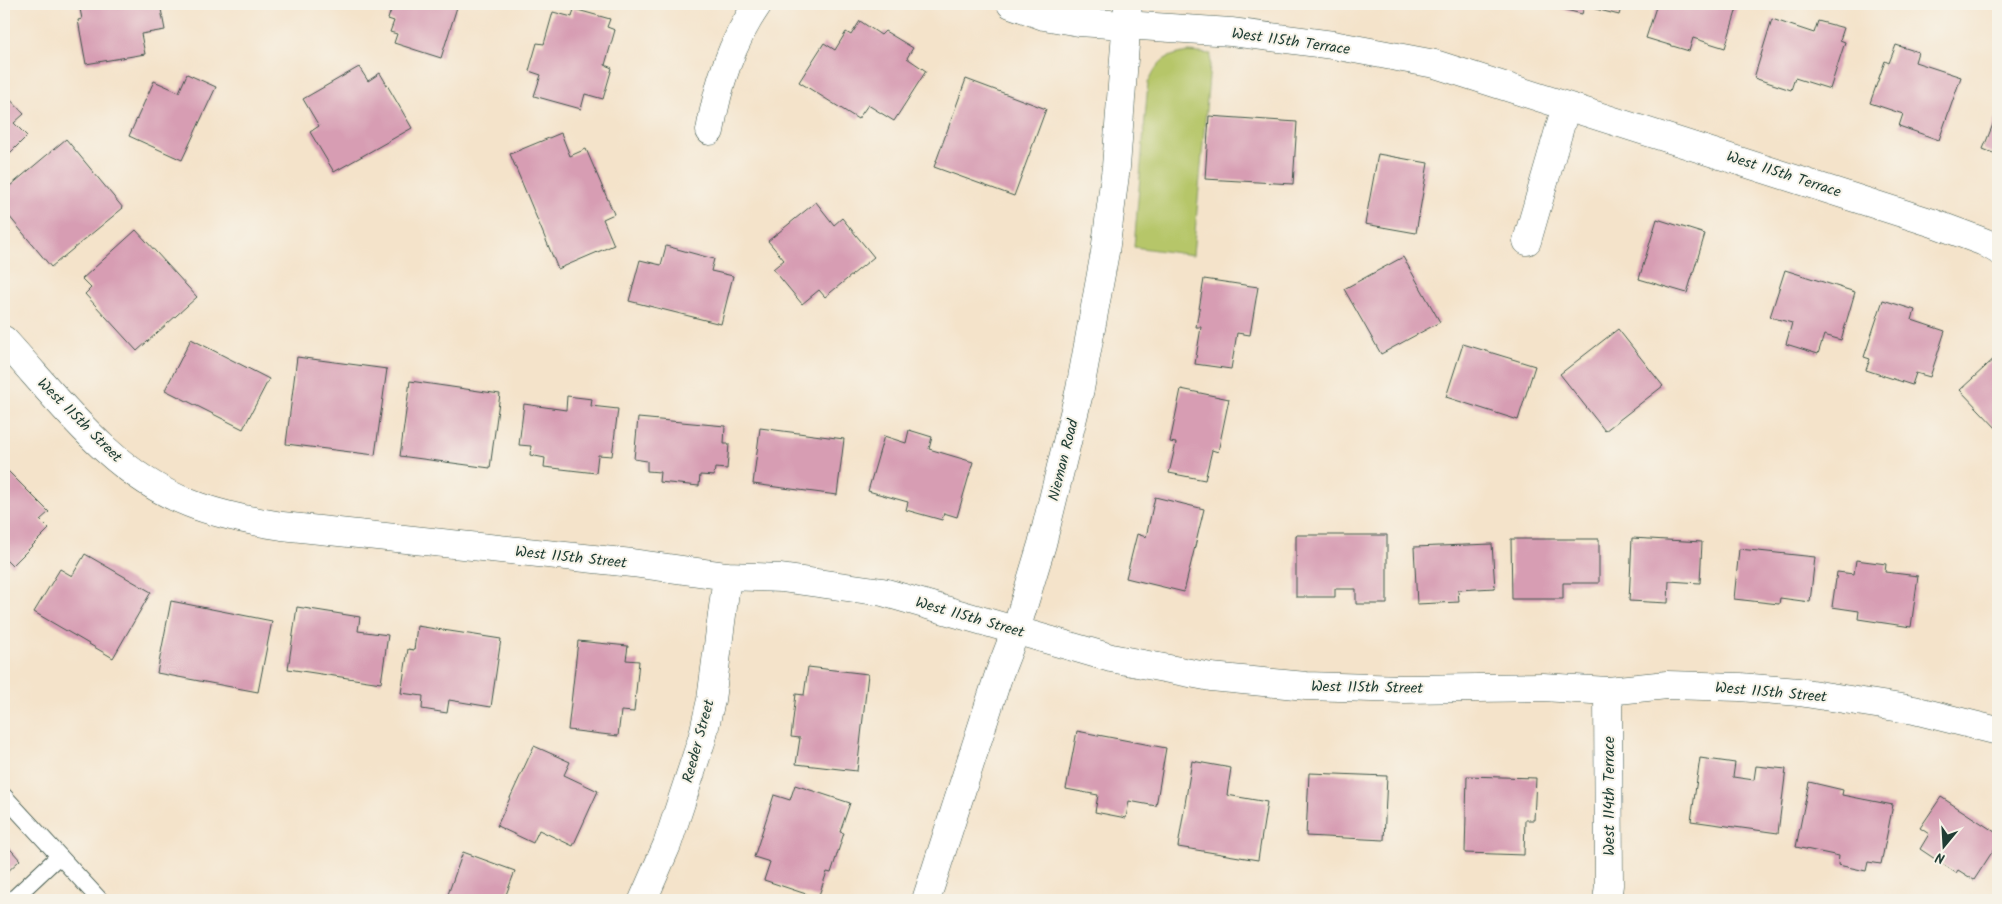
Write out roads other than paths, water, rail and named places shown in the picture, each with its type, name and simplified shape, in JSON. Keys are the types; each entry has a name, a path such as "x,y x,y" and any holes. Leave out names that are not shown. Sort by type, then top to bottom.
{"street":[{"path":"710,131 716,92 729,56 745,23 758,4"},
{"name":"West 115th Terrace","path":"1011,4 1044,16 1079,22 1127,14 1231,32 1333,45 1435,64 1934,223 1984,242 1998,250"},
{"name":"Nieman Road","path":"926,900 1016,630 1042,544 1080,389 1105,252 1116,167 1127,14"},
{"path":"1527,241 1566,106"},
{"name":"West 115th Street","path":"4,340 99,444 132,472 187,503 232,518 282,526 623,562 727,576 781,578 883,592 1111,658 1211,677 1306,686 1404,689 1543,687 1608,691 1667,685 1798,692 1914,710 1998,731"},
{"name":"Reeder Street","path":"643,900 667,845 702,740 711,700 727,576"},
{"name":"West 114th Terrace","path":"1607,900 1609,885 1608,691"}],"lane":[{"path":"4,796 100,900"},
{"path":"12,900 59,856"}]}
